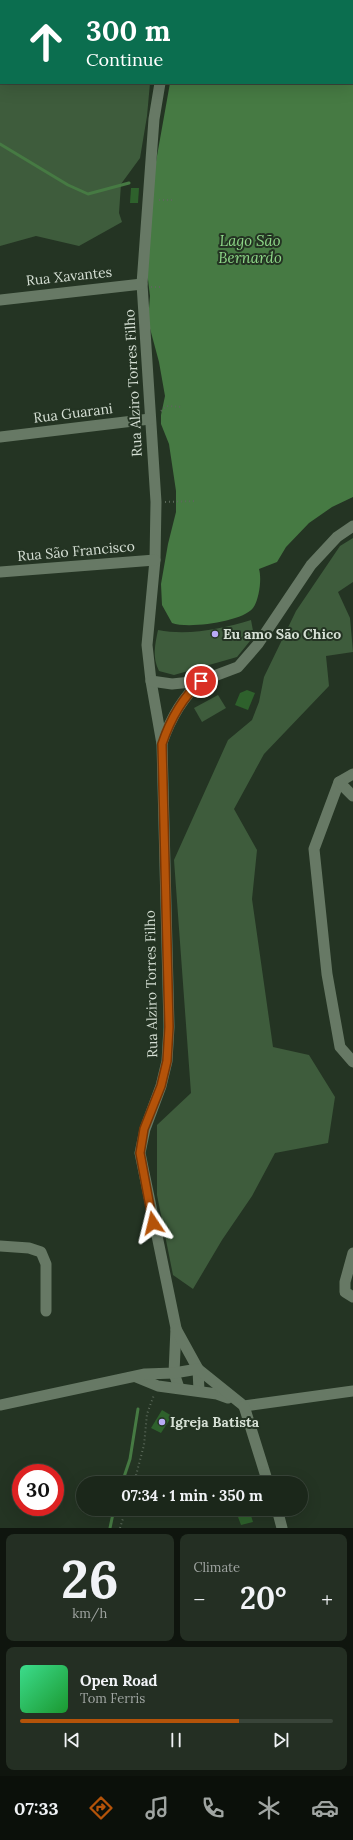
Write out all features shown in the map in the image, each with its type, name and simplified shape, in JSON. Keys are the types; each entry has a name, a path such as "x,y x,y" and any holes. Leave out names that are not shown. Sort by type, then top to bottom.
{"street":[{"name":"Rua Alziro Torres Filho","path":"160,84 154,119 142,284 156,502 155,560 147,645 151,681 162,744 169,1027 167,1061 161,1086 144,1129 140,1153 176,1328 174,1373 179,1388"},
{"name":"Rua Xavantes","path":"0,300 142,284"},
{"name":"Rua Guarani","path":"0,437 150,419"},
{"path":"151,681 172,684 201,681 238,667 258,644 311,565 337,536 353,526"},
{"name":"Rua São Francisco","path":"0,572 155,560"},
{"path":"162,744 168,727 189,692 201,681"},
{"path":"353,774 339,782 314,849 328,982 340,1047 353,1062"},
{"path":"339,782 353,796"},
{"path":"0,1246 28,1248 41,1252 46,1264 46,1311"},
{"path":"353,1253 345,1282 345,1292 353,1297"},
{"name":"Rua Alziro Torres Filho","path":"176,1328 198,1370 199,1391"},
{"path":"0,1405 101,1382 136,1377 145,1374 198,1370 244,1406 266,1476"},
{"path":"136,1377 158,1386 217,1394 235,1400"},
{"path":"244,1406 353,1391"},
{"path":"278,1516 282,1528"}],"path":[{"path":"159,200 173,200"},
{"path":"150,419 167,406 183,407"},
{"path":"156,502 195,501"},
{"path":"136,1476 144,1445 147,1414 158,1386"},
{"path":"120,1528 124,1516"}],"shaded area":[{"path":"0,84 150,84 147,116 140,158 121,184 119,213 122,222 79,246 36,236 0,246"},
{"path":"353,538 353,582 338,592 350,618 353,652 326,656 329,686 264,754 234,809 257,850 252,899 273,1047 309,1055 335,1097 328,1143 275,1153 252,1196 222,1240 193,1289 173,1275 157,1195 157,1125 191,1093 174,860 228,740 252,720 259,702 264,677 296,611 340,546"},
{"path":"251,620 254,636 237,657 174,675 159,671 155,661 155,646 158,630 169,632 205,631"},
{"path":"218,695 226,708 202,722 194,708"}],"water":[{"name":"Lago São Bernardo","path":"170,84 353,84 353,497 332,507 309,523 286,547 277,562 259,569 260,584 253,608 247,613 238,617 202,625 180,625 172,623 162,605 161,584 168,544 176,512 176,491 169,444 161,424 161,415 165,396 159,362 148,321 150,296 146,263 152,184"}],"building":[{"path":"131,188 139,188 138,203 130,203"},
{"path":"247,690 255,693 248,710 235,705 240,693"},
{"name":"Igreja Batista","path":"162,1410 172,1416 161,1433 151,1428"},
{"path":"238,1516 251,1516 253,1522 241,1525"}],"waterway":[{"path":"0,144 68,185 88,194 129,183"},
{"path":"124,1476 130,1459 138,1409"},
{"path":"110,1528 113,1516"}],"place":[{"name":"Eu amo São Chico","path":"215,634"},
{"name":"Igreja Batista","path":"162,1422"}],"route":[{"path":"153,1223 140,1153 144,1129 161,1086 167,1061 169,1027 162,744 168,727 189,692 201,681"}]}
